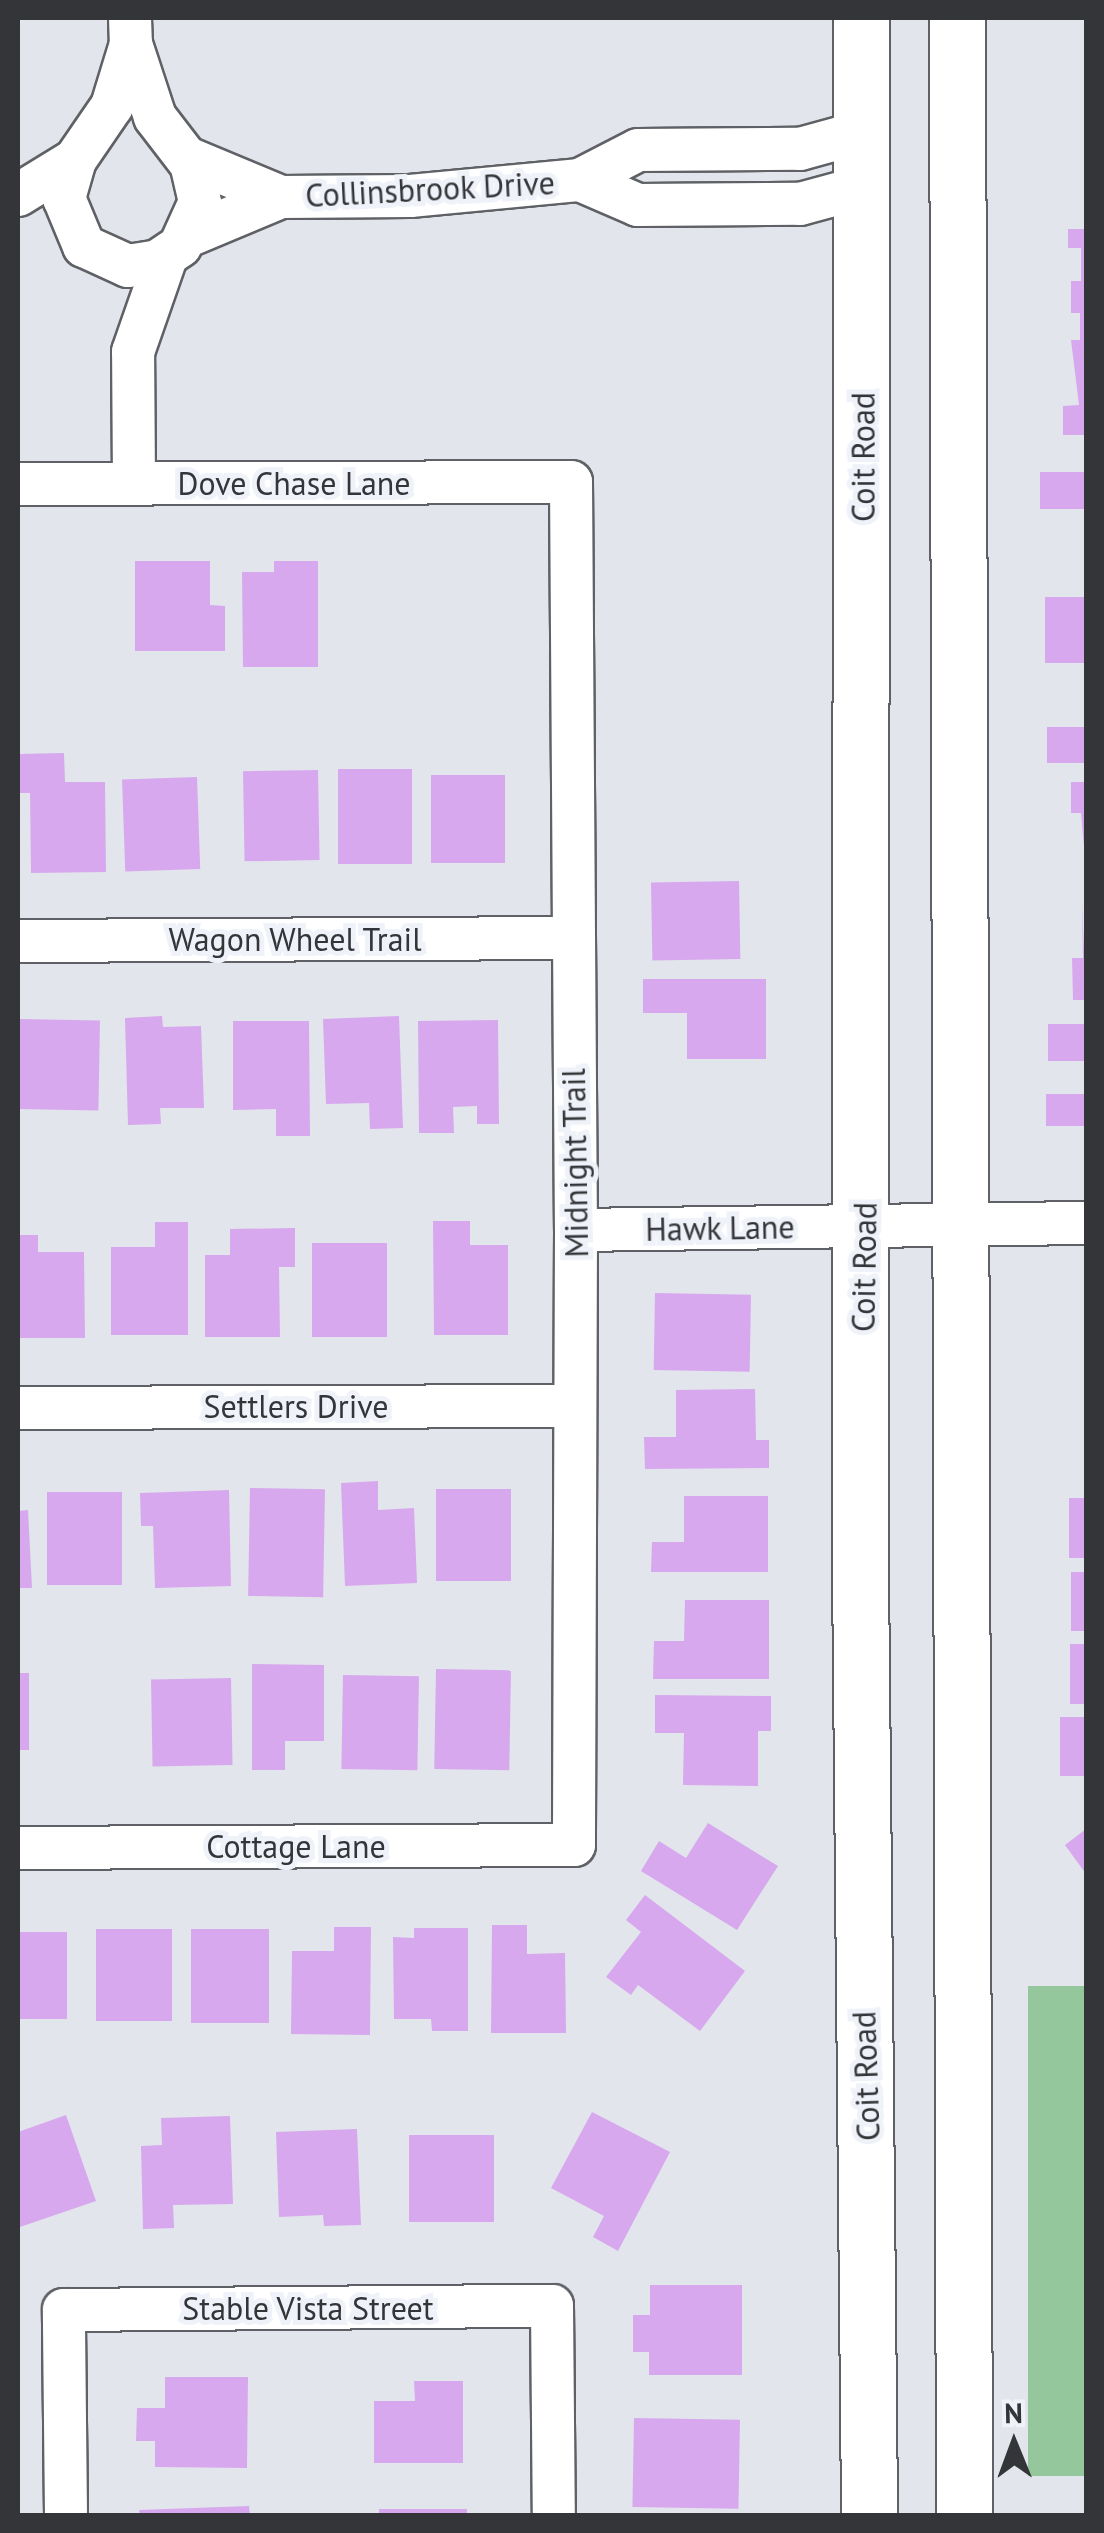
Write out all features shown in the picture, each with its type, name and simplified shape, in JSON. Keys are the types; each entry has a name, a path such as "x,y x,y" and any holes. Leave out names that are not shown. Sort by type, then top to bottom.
{"main road":[{"name":"Coit Road","path":"861,18 865,1226 860,1571 870,2516"},
{"path":"957,18 964,2516"}],"street":[{"path":"131,31 112,106 81,154 64,198 133,352"},
{"path":"131,31 155,116 184,154 200,194 133,352 134,484"},
{"name":"Collinsbrook Drive","path":"18,194 81,154 136,130 281,197 422,196 580,180 638,150 800,150 862,132"},
{"name":"Collinsbrook Drive","path":"580,180 638,205 800,204 862,187"},
{"name":"Collinsbrook Drive","path":"18,212 128,266 281,197"},
{"name":"Dove Chase Lane","path":"18,484 571,482"},
{"name":"Midnight Trail","path":"571,482 576,1230 574,1844"},
{"name":"Wagon Wheel Trail","path":"18,941 572,938"},
{"name":"Hawk Lane","path":"576,1230 1086,1223"},
{"name":"Settlers Drive","path":"18,1408 575,1406"},
{"name":"Cottage Lane","path":"18,1848 574,1844"},
{"name":"Stable Vista Street","path":"66,2516 64,2310 552,2306 554,2516"}],"green space":[{"path":"1028,1986 1086,1986 1086,2476 1028,2476"}],"building":[{"path":"1068,229 1086,229 1086,435 1063,435 1063,406 1079,405 1071,340 1080,340 1080,313 1071,313 1071,281 1081,281 1081,248 1068,248"},
{"path":"1040,472 1086,472 1086,509 1040,509"},
{"path":"135,561 210,561 210,605 225,606 225,651 135,651"},
{"path":"274,561 318,561 318,667 243,667 242,572 274,572"},
{"path":"1045,597 1086,597 1086,663 1045,663"},
{"path":"1047,727 1086,727 1086,763 1047,763"},
{"path":"64,753 65,782 105,782 106,872 31,873 30,793 18,793 18,754"},
{"path":"338,769 412,769 412,864 338,864"},
{"path":"318,770 320,860 245,861 243,771"},
{"path":"431,775 505,775 505,863 431,863"},
{"path":"197,777 200,869 125,872 122,780"},
{"path":"1071,782 1086,782 1086,869 1081,813 1071,813"},
{"path":"739,881 740,959 652,961 651,883"},
{"path":"1082,902 1086,1000 1073,1000 1072,958 1083,958"},
{"path":"643,979 766,979 766,1059 687,1059 687,1013 643,1013"},
{"path":"162,1016 163,1027 201,1026 204,1108 160,1108 161,1124 128,1125 125,1018"},
{"path":"399,1016 403,1128 370,1129 369,1103 326,1104 323,1019"},
{"path":"19,1019 100,1020 98,1110 18,1109"},
{"path":"498,1020 499,1124 477,1124 477,1106 453,1107 454,1133 419,1133 418,1021"},
{"path":"233,1021 309,1021 310,1136 276,1136 276,1109 233,1110"},
{"path":"1048,1024 1086,1024 1086,1061 1048,1061"},
{"path":"1046,1094 1086,1094 1086,1126 1046,1126"},
{"path":"433,1221 470,1221 470,1245 508,1245 508,1335 434,1335"},
{"path":"155,1222 188,1222 188,1335 111,1335 111,1247 155,1247"},
{"path":"295,1228 295,1267 279,1267 280,1337 205,1337 205,1255 230,1255 230,1229"},
{"path":"18,1235 38,1235 38,1252 84,1252 85,1338 18,1338"},
{"path":"312,1243 387,1243 387,1337 312,1337"},
{"path":"655,1293 751,1295 750,1372 654,1370"},
{"path":"755,1389 756,1440 769,1440 769,1468 645,1469 644,1437 676,1437 676,1390"},
{"path":"378,1481 378,1510 414,1508 417,1583 345,1586 341,1483"},
{"path":"250,1488 325,1489 323,1597 248,1596"},
{"path":"436,1489 511,1489 511,1581 436,1581"},
{"path":"229,1490 231,1586 155,1588 153,1526 141,1526 140,1493"},
{"path":"47,1492 122,1492 122,1585 47,1585"},
{"path":"684,1496 768,1496 768,1572 651,1572 652,1542 684,1542"},
{"path":"1069,1498 1086,1498 1086,1558 1069,1558"},
{"path":"28,1510 32,1588 18,1588 18,1511"},
{"path":"1071,1572 1086,1572 1086,1631 1071,1631"},
{"path":"685,1600 769,1600 769,1679 653,1679 654,1641 684,1641"},
{"path":"1070,1644 1086,1644 1086,1704 1070,1704"},
{"path":"252,1664 324,1665 324,1741 285,1741 285,1770 252,1770"},
{"path":"436,1669 511,1670 509,1770 434,1769"},
{"path":"18,1673 29,1673 29,1750 18,1750"},
{"path":"343,1675 419,1676 417,1770 341,1769"},
{"path":"231,1678 233,1765 153,1766 151,1679"},
{"path":"655,1695 771,1696 771,1731 758,1731 758,1786 683,1785 684,1733 655,1733"},
{"path":"1060,1717 1086,1717 1086,1776 1060,1776"},
{"path":"708,1823 778,1866 737,1930 641,1871 659,1841 686,1858"},
{"path":"1086,1829 1086,1874 1065,1845"},
{"path":"645,1895 745,1971 700,2031 638,1985 631,1995 606,1977 641,1932 626,1920"},
{"path":"492,1925 527,1925 527,1954 565,1953 566,2033 491,2033"},
{"path":"334,1927 371,1927 370,2035 291,2034 292,1951 334,1951"},
{"path":"414,1928 468,1928 468,2031 432,2031 431,2019 394,2019 393,1937 414,1938"},
{"path":"96,1929 172,1929 172,2021 96,2021"},
{"path":"191,1929 269,1929 269,2023 191,2023"},
{"path":"18,1932 67,1932 67,2019 18,2019"},
{"path":"592,2112 670,2152 618,2251 593,2237 604,2216 551,2188"},
{"path":"66,2115 96,2201 20,2227 18,2132"},
{"path":"230,2116 233,2204 173,2205 174,2228 143,2229 141,2146 162,2145 161,2118"},
{"path":"357,2129 361,2225 324,2226 323,2215 279,2217 276,2132"},
{"path":"409,2135 494,2135 494,2222 409,2222"},
{"path":"650,2285 742,2285 742,2375 649,2375 649,2352 633,2352 633,2315 650,2315"},
{"path":"165,2377 248,2377 247,2468 155,2467 155,2441 136,2441 137,2408 165,2408"},
{"path":"414,2381 463,2381 463,2463 374,2463 374,2401 415,2401"},
{"path":"634,2418 740,2420 738,2509 632,2507"},
{"path":"249,2506 250,2516 140,2516 139,2510"},
{"path":"379,2509 467,2509 467,2516 379,2516"}]}
